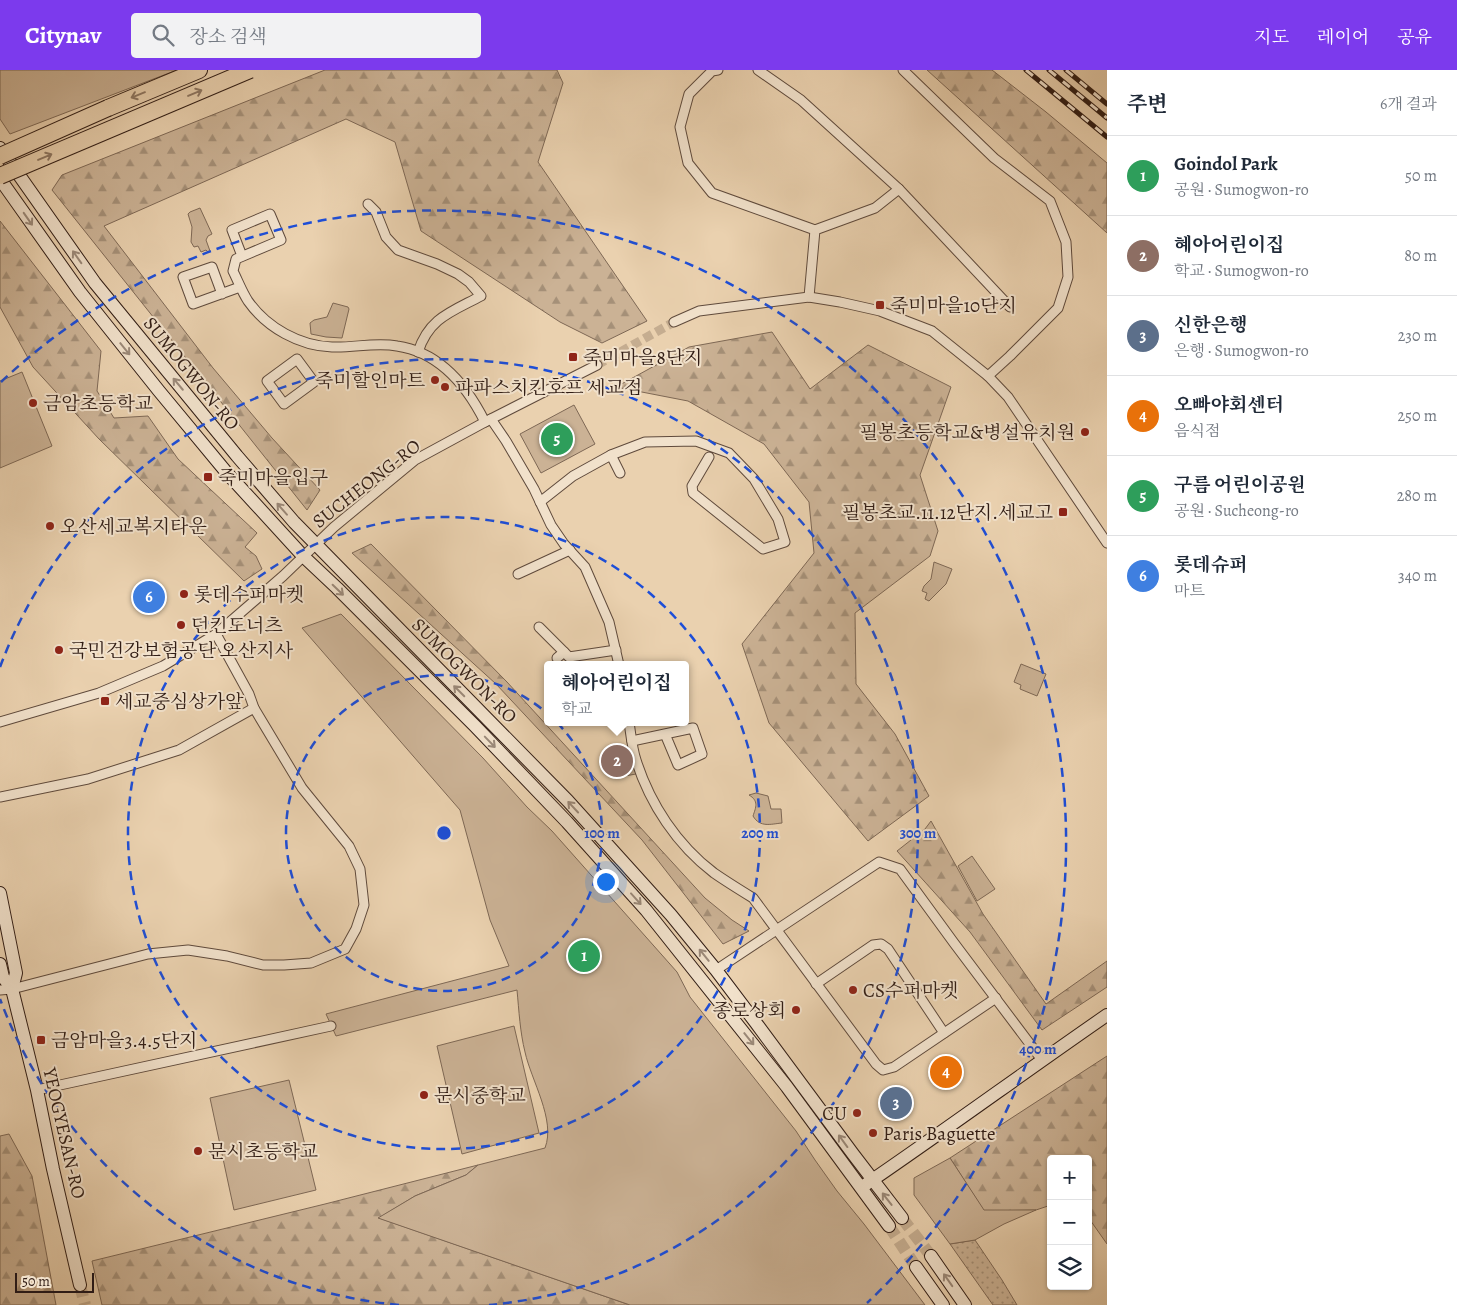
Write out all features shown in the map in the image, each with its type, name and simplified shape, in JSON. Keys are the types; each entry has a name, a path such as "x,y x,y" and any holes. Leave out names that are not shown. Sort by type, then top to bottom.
{"highway":[{"path":"0,156 200,70"},
{"path":"0,178 250,70"}],"street":[{"path":"718,70 712,71 689,94 680,127 688,164 712,193 815,230 875,208 899,189"},
{"path":"758,70 801,100 899,189 1010,307"},
{"path":"903,70 994,158 1050,201 1066,242 1068,277 1058,308 988,376"},
{"name":"SUMOGWON-RO","path":"0,148 95,283 237,456 294,522 601,836 671,914 716,970 902,1218"},
{"name":"SUMOGWON-RO","path":"0,178 80,292 227,473 303,556 482,733 567,822 646,910 787,1087 889,1226"},
{"path":"368,204 376,212 386,237 398,250 458,274 469,282 481,296 450,312 436,322 424,336 418,352"},
{"path":"242,256 232,230 270,214 281,240 236,259 233,271 248,301 269,323 294,338 314,345 332,347 380,344 398,346 418,352 436,362 446,368 457,379 488,421 506,441 551,525 585,567 609,622 618,661"},
{"path":"809,297 815,230"},
{"path":"222,294 212,267 183,278 194,304 222,294 240,286"},
{"path":"674,322 700,311 809,297 880,311 932,331 988,376 1008,397 1107,542"},
{"path":"297,359 314,382 284,404 267,381 297,359 305,342"},
{"name":"SUCHEONG-RO","path":"0,722 99,693 163,666 216,634 276,582 334,527 415,460 597,365"},
{"path":"540,502 573,476 611,455 645,442 696,440 729,453 754,479 778,519 785,542 763,549 693,493 692,486 709,457"},
{"path":"611,455 620,473"},
{"path":"518,574 570,550"},
{"path":"539,627 561,655 570,656 616,650"},
{"path":"6,989 148,954 188,950 227,956 262,965 284,965 311,963 345,949 356,929 364,905 360,869 349,846 302,788 254,708 249,694 216,634"},
{"path":"0,798 88,779 178,750 254,708"},
{"path":"630,726 636,758 647,788 668,826 700,862 725,881 753,898 876,1064 883,1070 894,1067 996,998"},
{"path":"632,741 693,728 702,754 678,765 666,734"},
{"path":"716,970 879,862 900,868 954,944 1042,1060"},
{"name":"YEOGYESAN-RO","path":"0,894 16,973 6,989"},
{"path":"816,984 872,945 881,944 888,949 944,1033"},
{"name":"YEOGYESAN-RO","path":"0,964 37,1090 80,1285"},
{"path":"861,1188 1107,1015"},
{"path":"37,1090 331,1026"},
{"path":"931,1256 964,1305"},
{"path":"916,1267 942,1305"}],"green space":[{"path":"0,70 177,70 10,134 0,119"},
{"path":"325,70 557,70 563,83 538,162 647,321 602,343 560,322 421,231 395,142 346,119 104,226 213,368 272,438 320,490 307,510 52,190 62,175"},
{"path":"927,70 992,70 1107,163 1107,233"},
{"path":"200,208 212,234 206,240 210,251 208,252 206,250 201,252 198,246 194,247 191,242 192,227 188,214"},
{"path":"0,221 101,351 97,391 114,418 148,416 178,459 257,533 245,547 256,556 262,569 244,581 99,439 33,367 0,307"},
{"path":"333,303 348,307 349,309 342,338 311,334 310,323 327,317"},
{"path":"772,332 810,389 868,345 951,387 920,475 938,531 930,556 855,613 856,684 895,734 929,796 868,841 769,723 742,644 814,553 809,502 764,444 688,401 616,387 689,347"},
{"path":"22,372 52,446 0,468 0,381"},
{"path":"574,405 595,444 541,473 520,434"},
{"path":"371,544 507,682 544,722 544,726 547,726 705,898 749,931 723,944 642,840 496,684 352,553"},
{"path":"934,562 952,569 946,584 929,601 925,599 927,593 922,591 931,579"},
{"path":"341,614 552,831 677,972 690,997 796,1131 837,1191 925,1305 630,1305 378,1218 415,1196 466,1175 478,1165 545,1148 548,1137 545,1113 523,1044 517,990 336,1036 326,1014 509,966 490,920 460,810 302,628"},
{"path":"1021,664 1046,674 1037,696 1020,689 1021,685 1014,682"},
{"path":"618,762 633,763 636,774 619,777"},
{"path":"756,793 768,796 771,809 781,809 782,823 762,824 756,820 753,816 756,807 755,802 749,795"},
{"path":"931,821 983,914 1046,1004 1107,961 1107,987 1042,1030 970,932 897,851 925,829"},
{"path":"972,856 995,889 977,901 958,866"},
{"path":"514,1026 539,1133 462,1154 437,1046"},
{"path":"1107,1056 1107,1244 1092,1223 1092,1155 1047,1155 1047,1206 1036,1210 984,1211 950,1158"},
{"path":"289,1080 316,1190 234,1210 210,1098"},
{"path":"9,1134 32,1176 56,1305 0,1305 0,1136"},
{"path":"950,1158 984,1210 1036,1210 1004,1224 975,1240 950,1244 914,1195 914,1178"},
{"path":"478,1165 466,1175 415,1196 379,1218 630,1305 102,1305 92,1261"},
{"path":"975,1240 1017,1305 993,1305 950,1244"}],"tunnel":[{"path":"597,365 674,322"},
{"path":"902,1218 931,1256"},
{"path":"889,1226 916,1267"},
{"path":"80,1285 85,1305"}],"railway":[{"path":"1026,70 1107,137"},
{"path":"1049,70 1107,118"},
{"path":"1066,70 1107,104"}],"place":[{"name":"죽미마을10단지","path":"880,305"},
{"name":"죽미마을8단지","path":"573,357"},
{"name":"죽미할인마트","path":"435,380"},
{"name":"파파스치킨호프 세교점","path":"445,387"},
{"name":"금암초등학교","path":"33,403"},
{"name":"필봉초등학교&병설유치원","path":"1085,432"},
{"name":"구름 어린이공원","path":"557,439"},
{"name":"죽미마을입구","path":"208,477"},
{"name":"필봉초교.11.12단지.세교고","path":"1063,512"},
{"name":"오산세교복지타운","path":"50,526"},
{"name":"롯데수퍼마켓","path":"184,594"},
{"name":"롯데슈퍼","path":"149,597"},
{"name":"던킨도너츠","path":"181,625"},
{"name":"국민건강보험공단 오산지사","path":"59,650"},
{"name":"세교중심상가앞","path":"105,701"},
{"name":"혜아어린이집","path":"617,761"},
{"name":"Goindol Park","path":"584,956"},
{"name":"CS수퍼마켓","path":"853,990"},
{"name":"종로상회","path":"796,1010"},
{"name":"금암마을3.4.5단지","path":"41,1040"},
{"name":"오빠야회센터","path":"946,1072"},
{"name":"문시중학교","path":"424,1095"},
{"name":"신한은행","path":"896,1103"},
{"name":"CU","path":"857,1113"},
{"name":"Paris Baguette","path":"873,1133"},
{"name":"문시초등학교","path":"198,1151"}]}
